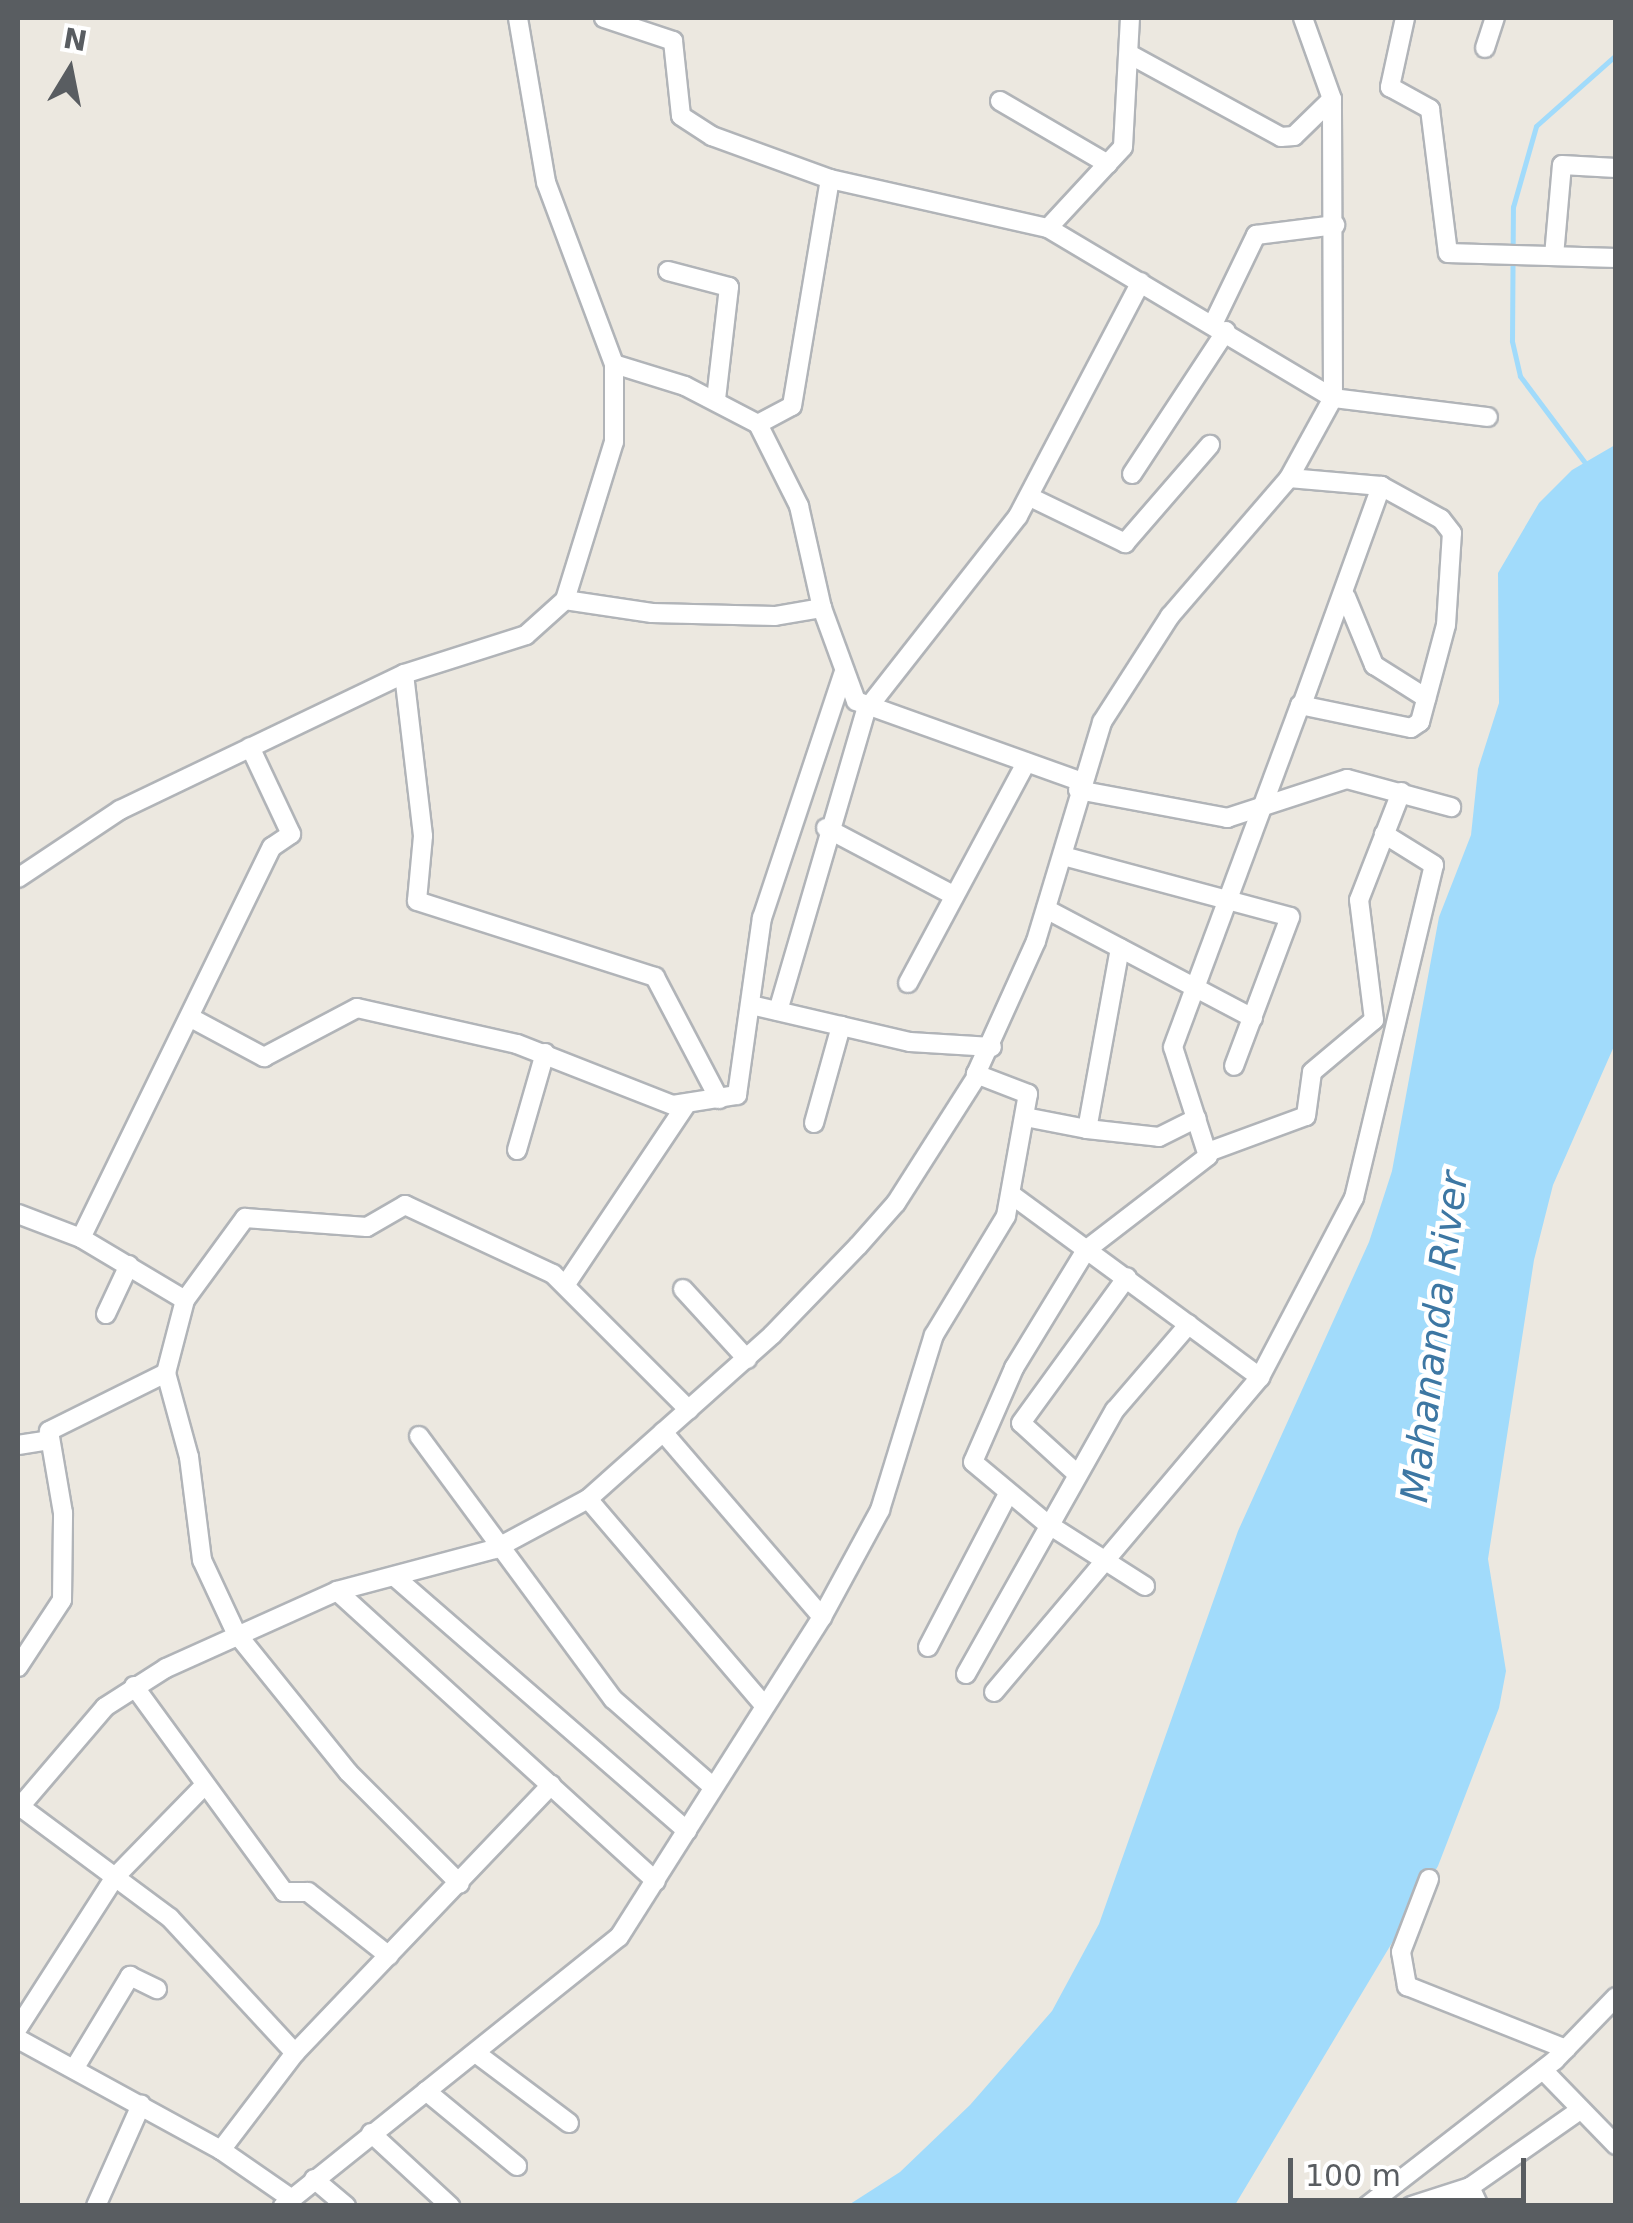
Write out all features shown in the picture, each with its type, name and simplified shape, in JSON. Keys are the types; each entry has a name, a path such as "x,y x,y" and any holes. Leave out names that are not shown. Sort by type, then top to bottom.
{"street":[{"path":"18,878 120,810 404,674 526,635 565,600 614,442 614,364 546,182 518,18"},
{"path":"604,18 672,41 680,60 679,110 690,126 830,179 1048,228 1220,327 1332,398 1488,418"},
{"path":"1048,228 1108,164 1126,136 1130,18"},
{"path":"295,2053 177,1924 18,1806 134,1686 236,1633 337,1591 495,1549 588,1499 747,1359 896,1203 992,1047 1064,856 1079,786 1137,660 1289,478 1332,398 1332,100 1303,18"},
{"path":"1405,18 1390,88 1430,109 1448,253 1616,258"},
{"path":"1485,48 1495,18"},
{"path":"1129,54 1281,137 1294,136 1332,100"},
{"path":"1000,101 1108,164"},
{"path":"1554,256 1562,166 1616,168"},
{"path":"758,424 792,406 830,179"},
{"path":"1132,474 1220,327 1256,234 1335,225"},
{"path":"668,271 729,288 716,399"},
{"path":"778,1011 826,828 866,710 1030,497 1140,282"},
{"path":"614,364 716,399 758,424 799,506 822,608 843,674 866,710 1026,763 1079,786 1221,818 1347,778 1451,807"},
{"path":"1030,497 1126,543 1210,445"},
{"path":"1289,478 1381,486 1441,518 1452,533 1446,625 1426,698 1413,728 1304,702"},
{"path":"1208,1152 1171,1056 1191,992 1230,899 1259,808 1346,597 1381,486"},
{"path":"1346,597 1374,665 1426,698"},
{"path":"565,600 652,613 775,616 822,608"},
{"path":"404,674 423,836 417,901 652,975 719,1099"},
{"path":"193,1019 259,1057 351,1007 545,1054 685,1106 719,1099 744,1086 762,918 843,674"},
{"path":"81,1238 193,1019 272,848 291,834 250,747"},
{"path":"908,983 950,894 1026,763"},
{"path":"1145,1586 1046,1523 972,1462 1014,1368 1086,1250 1208,1152 1306,1116 1312,1072 1374,1020 1359,900 1401,792"},
{"path":"826,828 950,894"},
{"path":"994,1692 1102,1558 1260,1378 1354,1198 1396,1042 1434,865 1384,834"},
{"path":"1064,856 1230,899 1291,920 1234,1066"},
{"path":"1046,909 1191,992 1252,1018"},
{"path":"1087,1129 1120,948"},
{"path":"750,1005 910,1042 992,1047"},
{"path":"814,1124 841,1026"},
{"path":"517,1150 545,1054"},
{"path":"18,2039 221,2150 286,2201 477,2054 618,1937 822,1616 880,1510 934,1335 998,1233 1012,1195 1025,1118 1023,1086 977,1076"},
{"path":"566,1284 685,1106"},
{"path":"1025,1118 1160,1136 1197,1118"},
{"path":"1012,1195 1260,1378"},
{"path":"460,1884 348,1772 236,1633 202,1560 189,1457 166,1373 185,1300 245,1218 367,1227 405,1205 566,1284 690,1410"},
{"path":"18,1214 81,1238 185,1300"},
{"path":"106,1314 129,1265"},
{"path":"1076,1473 1021,1423 1127,1277"},
{"path":"683,1290 747,1359"},
{"path":"966,1674 1046,1523 1115,1410 1189,1324"},
{"path":"18,1667 62,1600 63,1513 48,1440 52,1428 166,1373"},
{"path":"663,1432 822,1616"},
{"path":"419,1436 495,1549 613,1699 712,1786"},
{"path":"18,1445 48,1440"},
{"path":"928,1646 1008,1494"},
{"path":"588,1499 765,1706"},
{"path":"395,1577 687,1831"},
{"path":"337,1591 656,1881"},
{"path":"134,1686 202,1788 284,1892 308,1892 389,1956"},
{"path":"221,2150 295,2053 551,1785"},
{"path":"18,2028 115,1877 202,1788"},
{"path":"1429,1879 1401,1952 1407,1986 1566,2049"},
{"path":"74,2069 130,1976 157,1989"},
{"path":"1367,2206 1423,2155 1543,2070 1616,1997"},
{"path":"477,2054 570,2123"},
{"path":"1543,2070 1577,2112 1612,2138"},
{"path":"426,2091 518,2166"},
{"path":"96,2206 141,2104"},
{"path":"1410,2206 1470,2187 1577,2112"},
{"path":"371,2133 450,2206"},
{"path":"314,2179 346,2206"},
{"path":"1470,2187 1478,2206"}],"water":[{"name":"Mahananda River","path":"1615,445 1615,1044 1553,1185 1534,1260 1488,1559 1506,1671 1499,1708 1438,1866 1235,2205 847,2206 900,2172 970,2105 1052,2011 1099,1924 1238,1531 1369,1242 1392,1171 1439,917 1471,835 1478,769 1499,703 1498,573 1539,503 1572,470"}],"waterway":[{"path":"1586,464 1520,376 1512,341 1513,207 1536,126 1616,55"}]}
